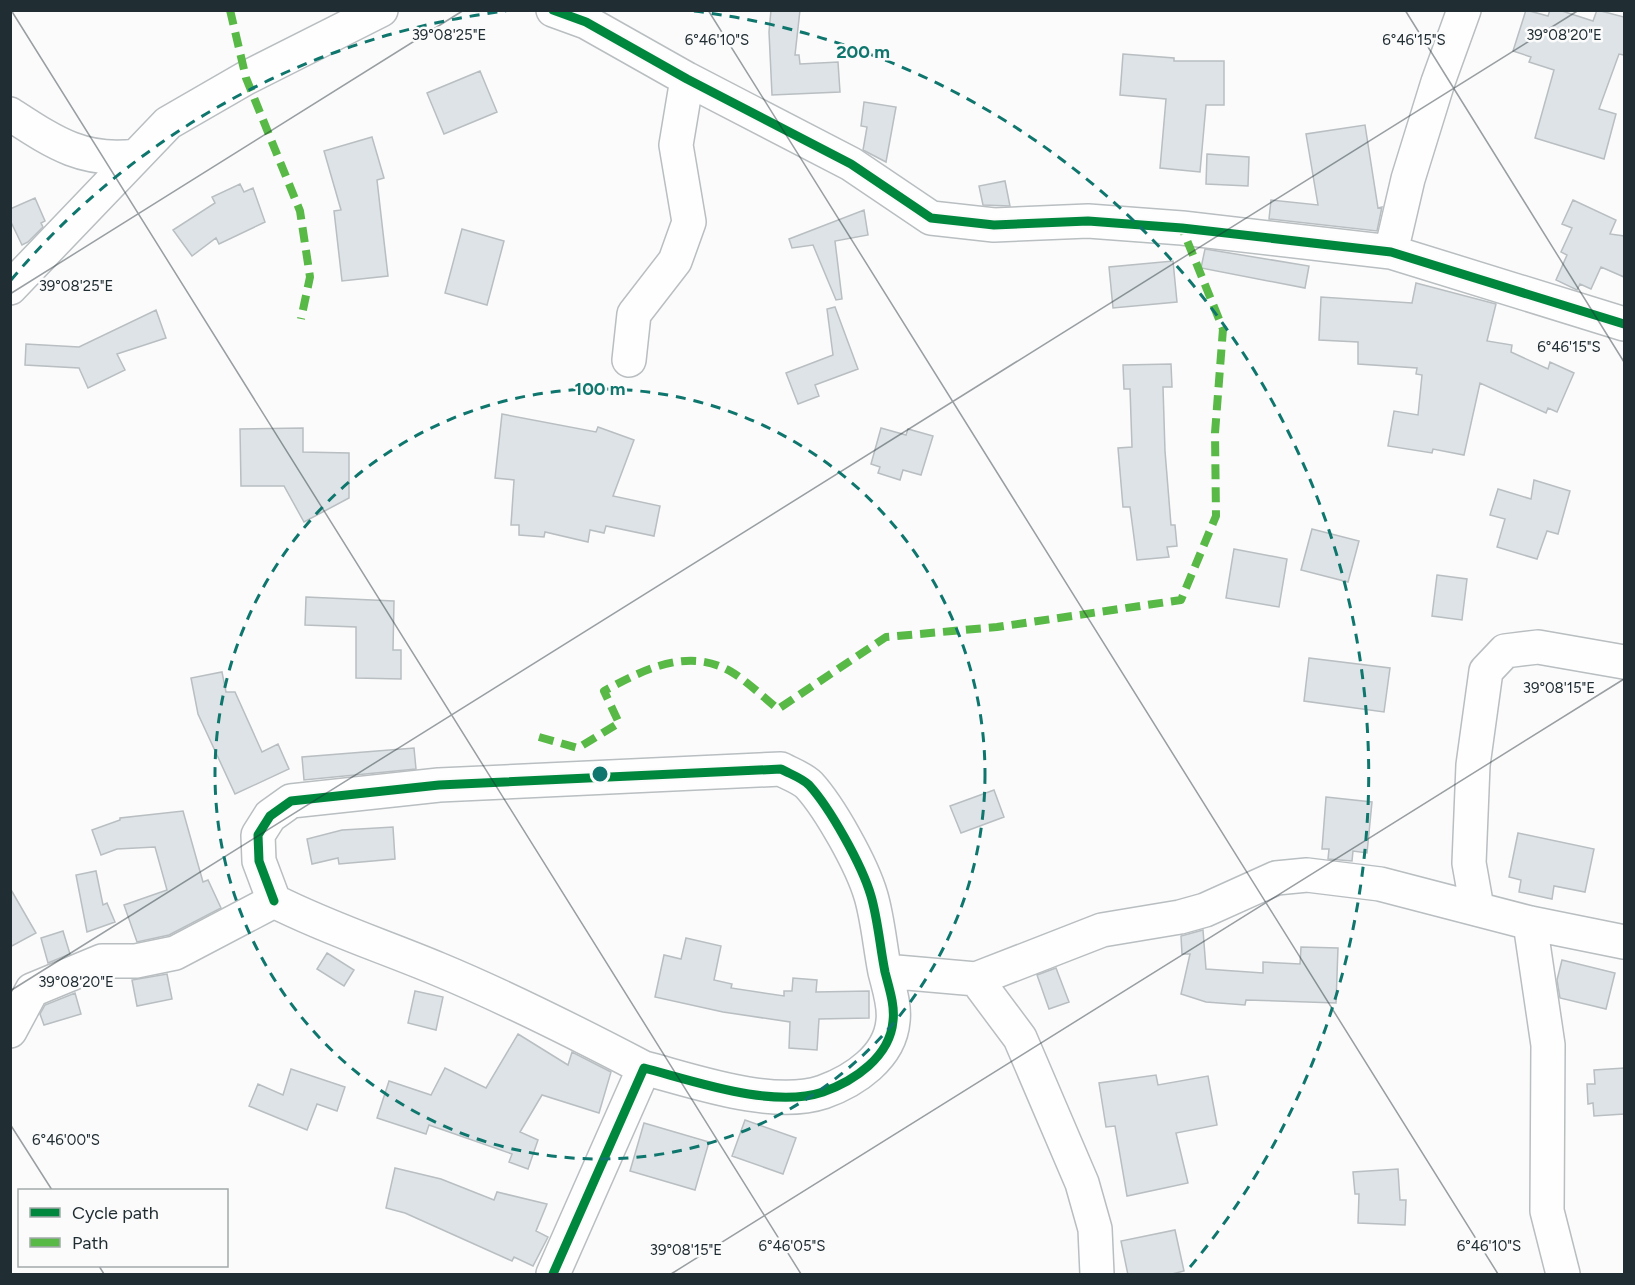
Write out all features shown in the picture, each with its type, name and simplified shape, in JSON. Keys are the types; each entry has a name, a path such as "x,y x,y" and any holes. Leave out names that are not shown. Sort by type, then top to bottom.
{"street":[{"path":"10,288 168,123 246,78 381,10"},
{"path":"553,10 586,22 687,79 852,164 931,218 994,225 1088,221 1194,229 1391,252 1624,324"},
{"path":"1391,252 1408,179 1438,82 1464,10"},
{"path":"630,360 634,314 675,261 689,222 676,145 687,79"},
{"path":"10,114 45,136 88,156 110,159 136,156"},
{"path":"1477,908 1469,863 1473,765 1486,671 1505,651 1538,647 1624,662"},
{"path":"781,769 807,783 856,859 871,895 891,991 893,1021 887,1042 866,1069 850,1080 821,1092 796,1096 767,1095 716,1087 644,1068 586,1038 441,970 320,924 273,901 259,861 258,835 270,816 291,801 440,785 781,769"},
{"path":"885,971 976,979 1102,930 1180,917 1205,910 1276,878 1307,874 1380,884 1530,923 1624,942"},
{"path":"10,1031 32,990 102,961 136,961 175,953 273,901"},
{"path":"1530,923 1548,1045 1546,1211 1563,1275"},
{"path":"976,979 1020,1038 1082,1183 1095,1229 1097,1275"},
{"path":"553,1275 644,1068"}],"building":[{"path":"771,10 800,10 795,55 799,55 800,64 838,62 840,92 772,95 769,32"},
{"path":"1526,10 1548,16 1550,10 1559,10 1593,21 1597,10 1624,17 1624,55 1619,54 1599,109 1616,114 1604,159 1535,138 1554,70 1529,62 1531,57 1513,51"},
{"path":"1123,54 1174,58 1174,61 1224,61 1224,105 1206,105 1200,172 1160,168 1166,99 1120,95"},
{"path":"480,71 497,112 444,134 427,93"},
{"path":"864,102 896,107 886,162 863,150 867,127 861,126"},
{"path":"1365,125 1378,208 1382,207 1377,231 1269,219 1271,200 1318,205 1306,134"},
{"path":"372,137 384,178 377,180 388,276 342,281 334,211 341,210 324,151"},
{"path":"1207,154 1249,157 1248,186 1206,184"},
{"path":"1005,181 1010,206 983,205 979,186"},
{"path":"240,184 244,192 253,188 265,222 219,244 216,238 192,256 173,230 215,203 212,197"},
{"path":"35,198 45,221 41,223 43,227 22,245 10,220 10,209"},
{"path":"1573,200 1616,220 1610,234 1624,236 1624,277 1601,267 1591,289 1580,284 1577,290 1556,280 1567,255 1561,252 1572,228 1562,224"},
{"path":"864,210 868,235 835,241 842,299 836,300 813,245 792,248 789,239"},
{"path":"462,229 504,241 487,305 445,293"},
{"path":"1205,249 1309,266 1305,288 1201,268"},
{"path":"1173,261 1177,302 1113,308 1109,267"},
{"path":"1416,283 1496,304 1487,341 1512,345 1511,352 1548,369 1550,362 1574,373 1557,412 1548,408 1546,413 1480,383 1464,455 1433,449 1432,453 1388,446 1394,411 1418,415 1422,375 1416,374 1417,368 1358,364 1358,342 1319,340 1321,297 1412,303"},
{"path":"835,307 858,369 815,385 819,396 798,404 786,373 833,355 827,309"},
{"path":"156,310 166,338 117,354 125,370 88,388 79,368 25,365 26,344 79,347"},
{"path":"1171,364 1172,387 1163,387 1165,451 1171,525 1175,525 1177,546 1167,547 1169,557 1137,560 1130,507 1123,507 1118,448 1132,447 1130,389 1124,389 1123,365"},
{"path":"502,414 596,432 598,427 634,440 613,496 660,506 654,536 606,526 604,533 590,530 588,542 545,532 544,537 519,535 519,525 511,525 514,480 495,478"},
{"path":"303,428 303,452 349,453 349,498 304,522 284,486 241,486 240,429"},
{"path":"881,428 906,435 908,429 933,436 921,475 903,470 900,480 878,473 880,467 871,464"},
{"path":"1534,480 1570,491 1558,534 1547,531 1537,559 1497,547 1505,519 1490,515 1498,489 1531,499"},
{"path":"1312,529 1359,541 1348,582 1301,570"},
{"path":"1234,549 1287,559 1279,607 1226,598"},
{"path":"1437,575 1467,579 1462,620 1432,616"},
{"path":"306,597 394,601 393,650 401,650 401,679 356,678 356,627 305,625"},
{"path":"1309,658 1390,668 1384,712 1304,701"},
{"path":"222,672 226,692 235,692 262,752 278,744 289,769 235,794 198,714 191,678"},
{"path":"414,748 416,769 304,780 302,757"},
{"path":"994,790 1004,817 961,833 950,806"},
{"path":"1326,797 1372,802 1367,853 1353,851 1352,861 1328,859 1329,849 1322,849"},
{"path":"183,811 203,882 208,880 221,908 169,935 137,942 124,905 167,890 155,847 117,849 101,855 92,830 120,820 120,818"},
{"path":"393,827 395,859 339,864 338,858 312,864 307,839 342,830"},
{"path":"1518,833 1594,849 1585,892 1554,886 1552,899 1519,892 1521,880 1509,877"},
{"path":"96,871 103,905 107,903 115,922 87,932 76,875"},
{"path":"10,888 36,933 10,947"},
{"path":"1203,930 1206,969 1263,973 1263,962 1300,964 1301,947 1338,948 1336,1003 1246,1000 1245,1005 1206,1002 1181,994 1190,954 1182,954 1181,936"},
{"path":"63,931 70,954 48,963 41,938"},
{"path":"686,938 721,946 714,980 732,984 731,988 784,996 784,991 792,991 793,978 817,980 816,992 869,991 869,1018 819,1019 817,1050 789,1048 790,1022 723,1012 655,997 664,955 681,959"},
{"path":"327,953 354,970 344,986 317,969"},
{"path":"1562,960 1615,973 1606,1009 1560,998 1557,980"},
{"path":"1056,968 1069,1002 1049,1009 1037,975"},
{"path":"167,974 172,999 137,1006 132,980"},
{"path":"415,991 443,997 436,1030 408,1023"},
{"path":"75,993 81,1014 44,1025 40,1014 45,1005"},
{"path":"518,1034 568,1065 572,1052 611,1072 599,1113 542,1095 520,1132 538,1140 528,1169 509,1162 512,1154 429,1125 426,1134 377,1118 389,1081 431,1095 445,1068 486,1088"},
{"path":"1624,1068 1624,1114 1594,1116 1593,1103 1588,1104 1587,1084 1595,1084 1594,1070"},
{"path":"291,1069 345,1087 337,1111 317,1104 307,1130 249,1106 258,1084 283,1095"},
{"path":"1156,1075 1158,1085 1208,1076 1217,1125 1176,1133 1188,1183 1127,1196 1115,1126 1106,1127 1099,1083"},
{"path":"745,1120 796,1138 783,1174 732,1156"},
{"path":"644,1123 709,1142 695,1190 630,1171"},
{"path":"395,1168 441,1179 494,1200 497,1192 547,1204 536,1231 548,1237 533,1266 514,1257 512,1261 405,1213 386,1208"},
{"path":"1398,1169 1400,1200 1406,1200 1405,1225 1358,1223 1359,1194 1355,1194 1353,1172"},
{"path":"1175,1230 1184,1271 1168,1275 1128,1275 1121,1241"}],"marked path":[{"path":"230,10 246,78 300,211 310,277 301,319"},
{"path":"539,737 578,748 619,723 604,691 650,669 666,664 682,661 714,664 730,671 749,684 778,709 886,637 997,627 1181,600 1216,516 1215,433 1223,329 1182,228"}],"cycle path":[{"path":"553,10 586,22 687,79 851,164 931,218 994,225 1088,221 1182,228 1391,252 1624,324"},
{"path":"274,901 259,861 258,835 270,816 291,801 439,785 781,769 809,785 817,795 853,853 871,896 893,1009 893,1021 885,1046 868,1066 847,1081 823,1092 803,1096 781,1097 733,1091 644,1068 553,1274"}]}
